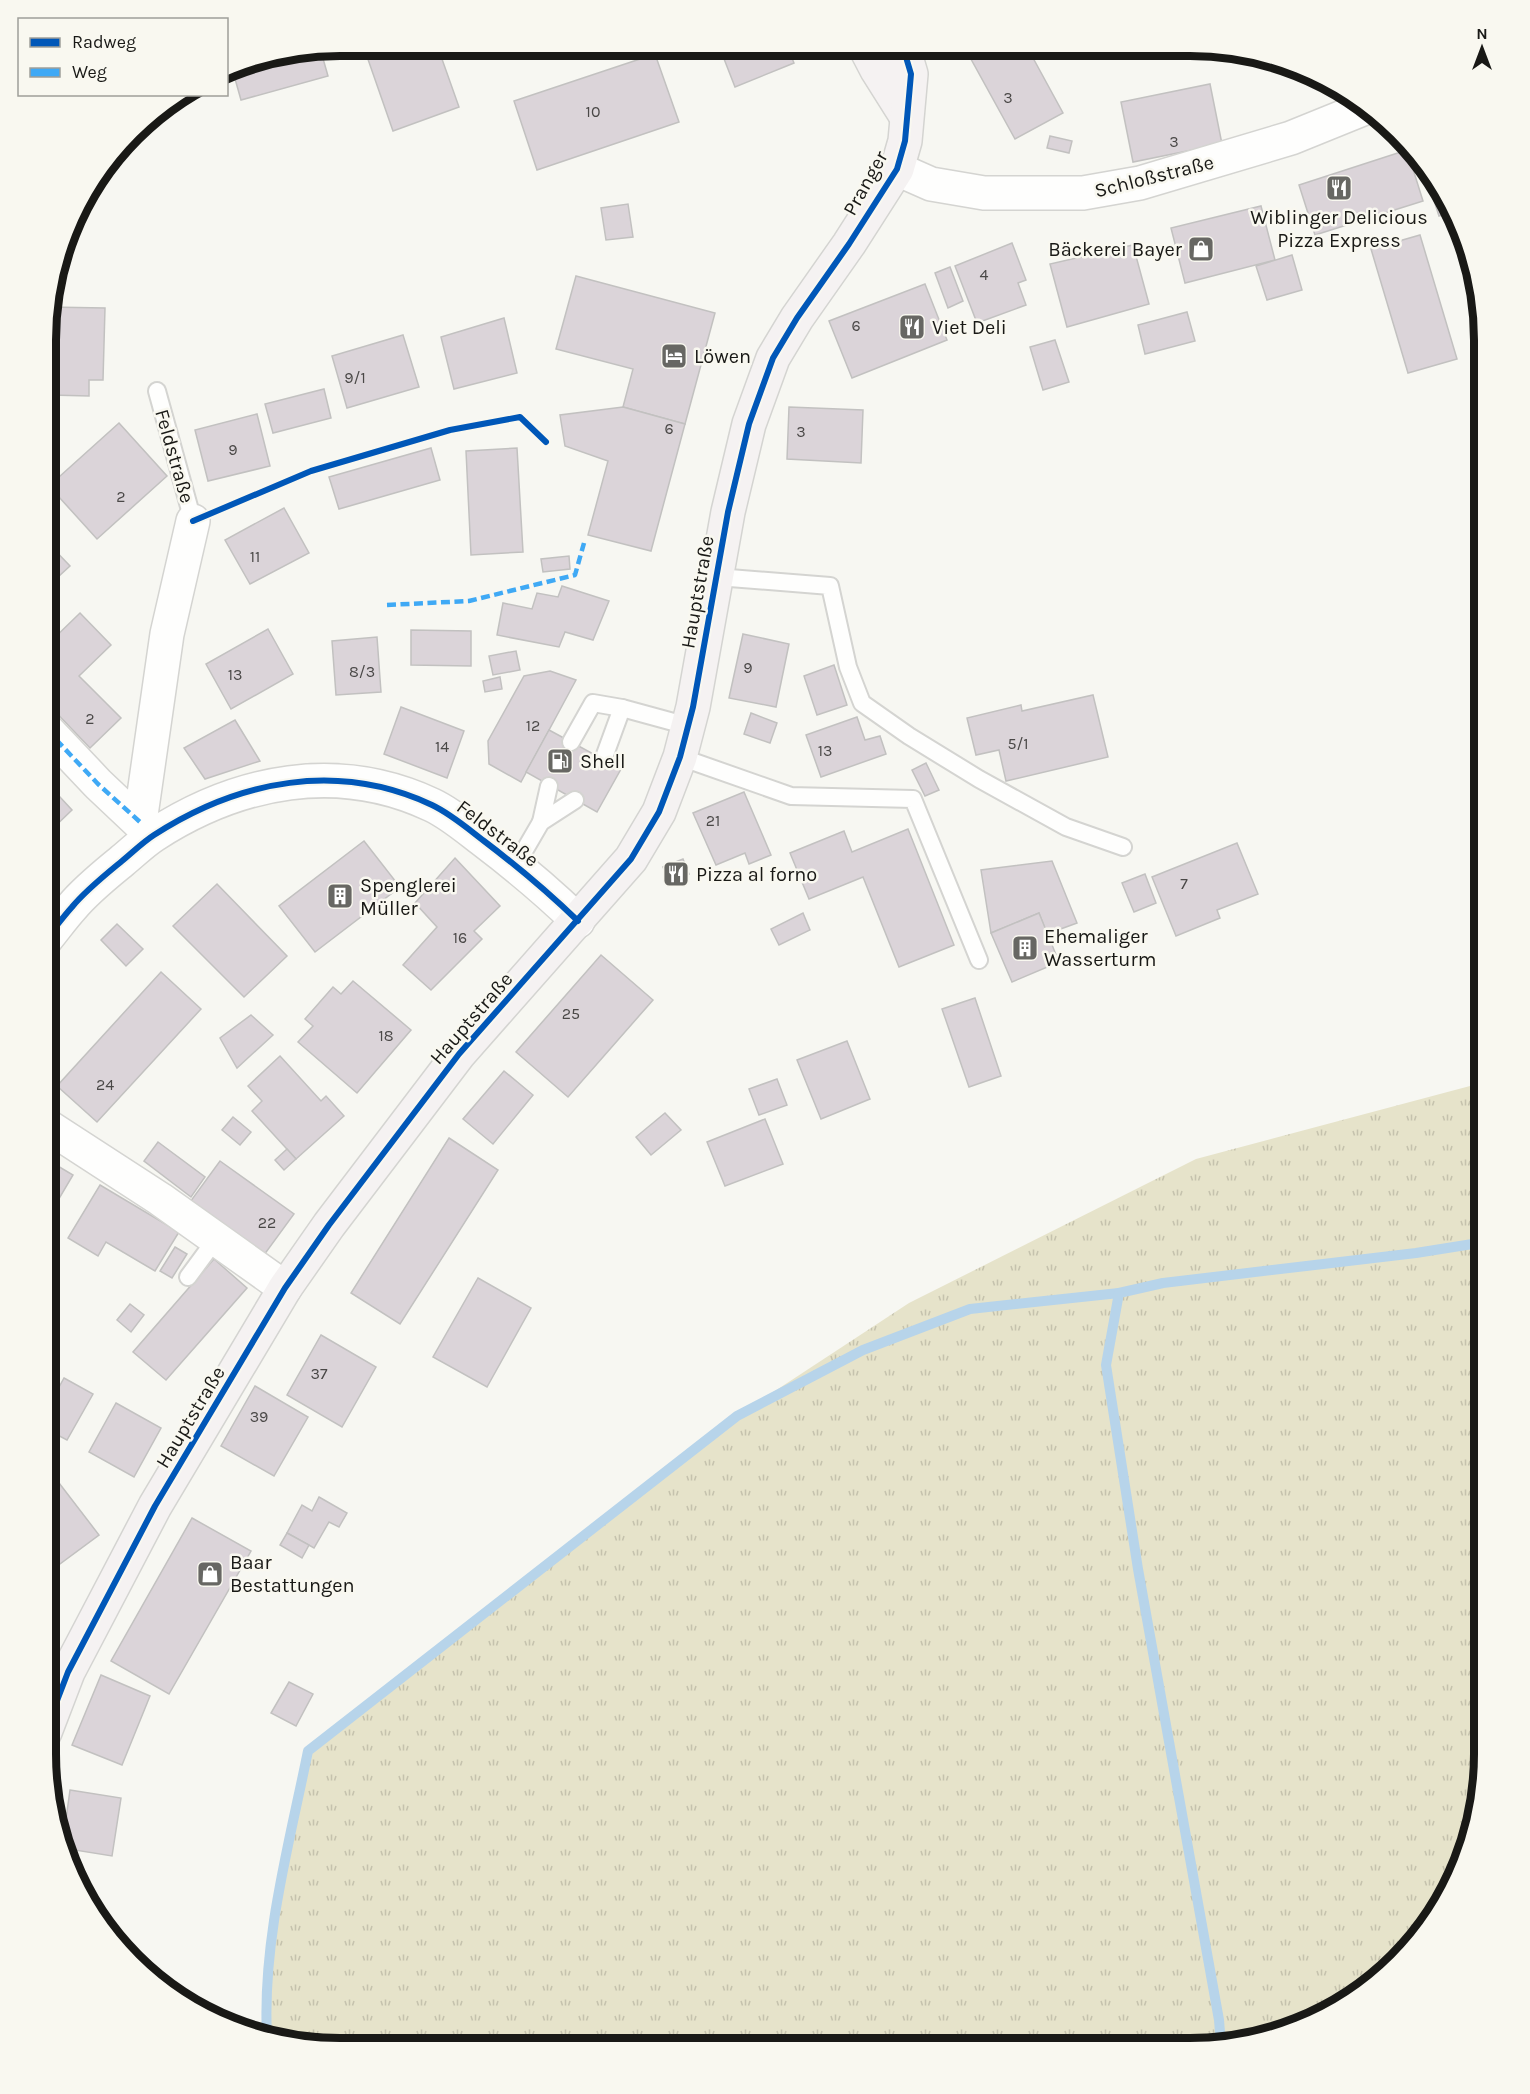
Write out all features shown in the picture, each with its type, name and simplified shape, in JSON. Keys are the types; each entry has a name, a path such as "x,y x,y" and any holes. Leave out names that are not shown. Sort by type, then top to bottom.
{"main road":[{"path":"870,56 906,116"},
{"name":"Pranger","path":"817,288 849,244 897,169 905,141 911,74 906,56"},
{"name":"Hauptstraße","path":"56,1681 155,1506 285,1288 329,1225 459,1054 631,859 659,812 684,741 728,512 749,424 773,357 817,288"}],"street":[{"name":"Schloßstraße","path":"897,169 931,184 984,193 1083,193 1140,183 1291,138 1358,111"},
{"name":"Feldstraße","path":"146,829 167,634 193,521"},
{"path":"56,740 98,784 146,829"},
{"name":"Feldstraße","path":"56,927 73,906 110,871 146,829 247,792 287,781 344,782 383,787 433,805 457,820 516,865 578,921"},
{"path":"56,1131 160,1199 285,1288"}],"lane":[{"name":"Feldstraße","path":"157,391 193,521"},
{"path":"717,577 830,586 848,667 862,703 909,736 979,779 1066,827 1123,847"},
{"path":"571,742 593,703 622,708 791,796 913,799 979,960"},
{"path":"603,760 622,708"},
{"path":"516,865 541,822 549,786"},
{"path":"541,822 575,800"},
{"path":"188,1276 216,1239"}],"green space":[{"path":"1474,1085 1474,1773 1472,1792 1459,1846 1436,1897 1404,1942 1378,1968 1348,1991 1299,2017 1264,2029 1209,2038 321,2038 267,2029 275,1911 308,1751 737,1416 909,1303 1196,1159"}],"building":[{"path":"322,56 328,76 241,100 234,76 266,65"},
{"path":"367,56 441,56 459,107 393,131"},
{"path":"649,56 656,56 679,122 537,170 514,101"},
{"path":"723,56 791,56 794,63 735,87"},
{"path":"969,56 1032,56 1063,113 1015,139"},
{"path":"1210,84 1222,144 1133,162 1121,102"},
{"path":"1050,136 1072,141 1069,153 1047,148"},
{"path":"1403,151 1410,159 1423,201 1315,235 1299,185"},
{"path":"1429,186 1445,214 1439,216"},
{"path":"628,204 633,237 606,240 601,208"},
{"path":"1261,206 1275,260 1185,283 1171,228"},
{"path":"1420,235 1457,359 1408,373 1371,249"},
{"path":"1012,243 1026,280 1018,283 1026,305 977,323 955,266"},
{"path":"1133,245 1149,304 1067,327 1050,264"},
{"path":"1292,255 1302,290 1267,300 1256,266"},
{"path":"950,267 963,301 948,308 935,273"},
{"path":"576,276 715,313 685,424 623,407 633,369 556,349"},
{"path":"925,284 947,340 852,378 829,321"},
{"path":"57,307 105,308 103,380 89,380 89,396 56,395"},
{"path":"1187,312 1195,341 1145,354 1138,325"},
{"path":"504,318 517,373 454,389 441,337"},
{"path":"403,335 419,387 347,408 332,356"},
{"path":"1055,340 1069,382 1043,390 1030,347"},
{"path":"324,389 331,418 273,433 265,404"},
{"path":"623,407 685,424 651,551 588,535 608,461 565,446 560,415"},
{"path":"789,407 863,410 861,463 787,459"},
{"path":"257,414 270,466 208,481 195,430"},
{"path":"119,423 167,476 97,539 56,494 56,480"},
{"path":"431,448 440,480 339,509 329,477"},
{"path":"517,448 523,552 471,555 466,451"},
{"path":"284,508 309,553 250,584 225,540"},
{"path":"56,551 70,566 56,579"},
{"path":"569,556 570,569 543,572 541,559"},
{"path":"562,586 609,601 593,640 565,632 559,647 497,635 503,603 532,609 537,593 558,597"},
{"path":"80,613 111,645 79,676 121,718 90,748 56,712 56,636"},
{"path":"268,629 293,674 231,709 206,664"},
{"path":"411,630 471,631 471,666 411,665"},
{"path":"743,634 789,644 776,707 729,698"},
{"path":"377,637 381,692 336,695 332,641"},
{"path":"516,651 520,670 493,675 489,656"},
{"path":"834,665 847,705 817,715 804,676"},
{"path":"550,671 576,680 521,782 489,764 488,741 524,676"},
{"path":"500,677 502,689 485,692 483,681"},
{"path":"1093,695 1108,757 1006,781 999,750 976,755 967,718 1021,705 1022,711"},
{"path":"401,707 464,731 447,778 384,754"},
{"path":"751,713 777,723 770,743 744,734"},
{"path":"857,717 865,740 880,736 886,754 821,777 806,735"},
{"path":"235,720 260,761 205,779 184,748"},
{"path":"549,730 621,769 597,812 526,772"},
{"path":"926,763 939,790 925,796 912,770"},
{"path":"744,792 771,855 749,864 745,853 716,865 693,813"},
{"path":"56,793 72,810 56,825"},
{"path":"908,829 954,945 899,967 863,877 809,899 790,853 844,831 852,852"},
{"name":"Spenglerei Müller","path":"364,841 400,887 315,952 279,906"},
{"path":"1237,843 1258,894 1217,910 1220,918 1176,936 1152,877"},
{"path":"455,858 500,906 474,931 482,939 431,990 403,965 437,927 415,903"},
{"path":"683,859 689,874 669,882 663,867"},
{"path":"1052,861 1077,923 1047,934 1039,913 991,933 981,870"},
{"path":"1145,874 1156,903 1134,912 1122,883"},
{"path":"217,884 287,956 244,997 173,926"},
{"path":"803,913 810,930 779,945 771,929"},
{"name":"Ehemaliger Wasserturm","path":"1039,913 1059,962 1012,982 991,933"},
{"path":"117,924 143,949 126,966 101,940"},
{"path":"601,955 653,1000 568,1097 516,1052"},
{"path":"161,972 201,1009 97,1122 57,1086"},
{"path":"353,981 411,1030 357,1093 298,1042 313,1026 305,1019 333,987 341,994"},
{"path":"975,998 1001,1076 969,1087 942,1009"},
{"path":"251,1015 273,1035 237,1068 220,1038"},
{"path":"847,1041 870,1099 821,1119 797,1060"},
{"path":"280,1056 321,1101 326,1096 344,1116 296,1159 252,1111 262,1101 248,1086"},
{"path":"504,1071 533,1095 493,1144 463,1119"},
{"path":"777,1079 787,1105 759,1115 749,1089"},
{"path":"665,1113 681,1130 651,1155 636,1137"},
{"path":"233,1117 251,1132 240,1145 222,1130"},
{"path":"765,1119 783,1164 725,1186 707,1142"},
{"path":"449,1138 498,1170 400,1324 351,1293"},
{"path":"158,1142 205,1177 191,1197 144,1161"},
{"path":"287,1149 296,1159 284,1170 275,1160"},
{"path":"220,1161 294,1214 264,1255 190,1202"},
{"path":"56,1165 73,1175 56,1204"},
{"path":"100,1185 179,1232 155,1271 106,1242 98,1256 68,1238"},
{"path":"175,1247 187,1254 172,1278 160,1271"},
{"path":"214,1259 247,1288 166,1380 133,1352"},
{"path":"478,1278 531,1308 487,1387 433,1357"},
{"path":"130,1304 144,1315 131,1332 117,1320"},
{"path":"321,1335 376,1367 342,1427 287,1395"},
{"path":"64,1378 93,1394 67,1440 56,1434 56,1393"},
{"path":"255,1386 308,1417 274,1476 221,1446"},
{"path":"116,1403 161,1428 134,1477 89,1452"},
{"path":"56,1479 99,1535 56,1567"},
{"path":"319,1497 347,1513 339,1527 329,1522 314,1548 287,1533 302,1505 312,1511"},
{"path":"192,1518 251,1551 169,1694 111,1661"},
{"path":"287,1533 309,1545 302,1558 280,1545"},
{"path":"101,1675 150,1696 122,1765 72,1745"},
{"path":"289,1682 313,1694 296,1726 271,1713"},
{"path":"70,1790 121,1798 112,1856 72,1850 65,1827"}],"waterway":[{"path":"1220,2037 1138,1569 1106,1365 1119,1293 1163,1283 1416,1253 1474,1244"},
{"path":"267,2029 269,1965 278,1893 308,1751 737,1416 863,1350 970,1309 1119,1293"}],"marked path":[{"path":"387,605 469,601 575,575 584,543"},
{"path":"56,740 98,784 140,822"}],"cycle path":[{"path":"56,1703 68,1672 155,1506 285,1288 329,1225 459,1054 631,859 659,812 680,757 693,707 728,512 749,424 773,358 797,318 849,244 897,169 905,141 911,74 906,56"},
{"path":"193,521 311,471 450,430 520,417 546,442"},
{"path":"56,926 96,883 150,838 186,816 220,801 255,790 290,783 325,781 361,783 397,791 432,805 459,822 508,860 578,921"}],"place":[{"name":"Wiblinger Delicious Pizza Express","path":"1339,188"},
{"name":"Bäckerei Bayer","path":"1201,249"},
{"name":"Viet Deli","path":"912,327"},
{"name":"Löwen","path":"674,356"},
{"name":"Shell","path":"560,761"},
{"name":"Pizza al forno","path":"676,874"},
{"name":"Spenglerei Müller","path":"340,896"},
{"name":"Ehemaliger Wasserturm","path":"1025,948"},
{"name":"Baar Bestattungen","path":"210,1574"}]}
